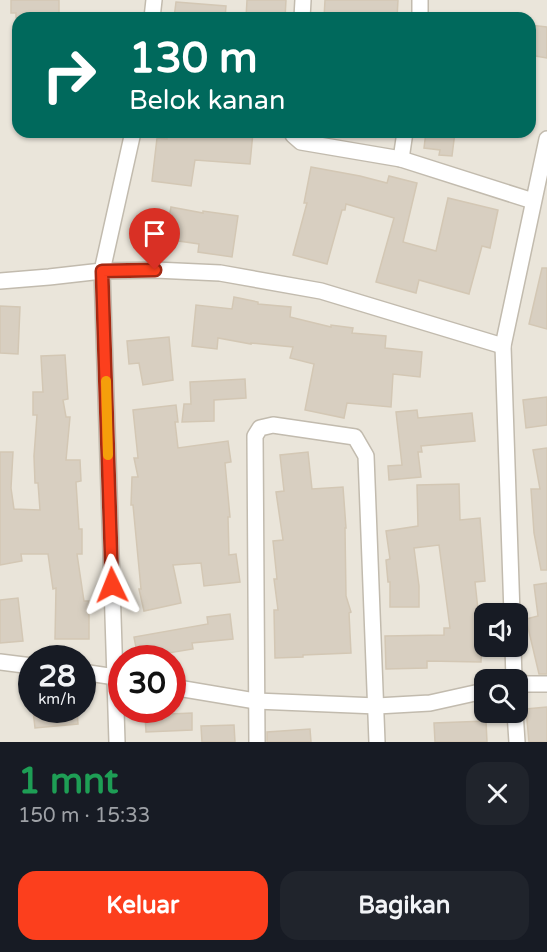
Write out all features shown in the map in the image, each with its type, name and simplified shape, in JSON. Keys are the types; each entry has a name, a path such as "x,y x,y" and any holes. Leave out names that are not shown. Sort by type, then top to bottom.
{"street":[{"path":"117,645 102,271 132,138"},
{"path":"296,138 301,142 401,159 533,201"},
{"path":"401,159 404,138"},
{"path":"512,603 503,346 547,139"},
{"path":"0,281 102,271 155,270 220,273 321,291 503,346"},
{"path":"257,742 255,436 260,428 273,425 355,437 366,456 377,742"},
{"path":"0,662 18,664"},
{"path":"528,684 547,684"},
{"path":"186,689 256,701 377,706 430,704 474,693"},
{"path":"117,723 117,742"},
{"path":"516,723 517,742"}],"shaded area":[{"path":"0,0 547,0 547,742 0,742"}],"building":[{"path":"11,0 59,0 59,12 11,13"},
{"path":"247,0 286,0 285,12 246,12"},
{"path":"325,0 398,0 397,12 324,12"},
{"path":"176,2 226,6 226,12 175,12"},
{"path":"536,26 547,27 547,58 536,56"},
{"path":"157,138 252,138 250,164 195,160 191,186 152,181"},
{"path":"425,138 454,138 452,156 439,155 440,150 424,148"},
{"path":"311,167 387,183 389,176 417,183 403,242 436,251 448,198 498,210 490,248 482,246 469,294 419,280 416,293 376,282 394,218 346,204 345,210 342,210 327,264 293,255 307,203 304,203"},
{"path":"171,207 238,216 232,257 198,252 199,244 165,239"},
{"path":"542,268 547,268 547,329 529,324"},
{"path":"234,297 258,302 258,304 291,307 290,317 331,327 331,325 353,328 352,333 386,336 385,348 422,352 420,377 393,374 391,407 347,403 344,418 305,410 314,364 290,358 293,347 251,344 218,338 217,349 192,346 196,305 232,309"},
{"path":"0,306 20,307 18,354 0,353"},
{"path":"169,337 173,380 143,385 139,363 129,364 127,341"},
{"path":"65,355 68,399 63,400 66,417 70,417 66,460 80,460 81,481 76,482 79,529 82,529 82,554 77,554 84,601 89,601 89,639 55,639 56,588 53,589 48,554 21,554 22,561 0,565 0,452 13,452 11,488 14,509 40,510 38,483 35,483 37,415 33,415 33,392 43,392 41,356"},
{"path":"245,379 246,398 214,400 214,421 182,422 184,404 191,404 190,382"},
{"path":"547,397 547,425 526,428 523,400"},
{"path":"176,405 178,448 228,441 231,462 225,463 230,517 228,517 229,555 236,554 240,582 204,586 201,563 173,565 181,603 144,611 139,589 141,589 133,505 131,505 132,477 138,477 134,458 138,458 133,410"},
{"path":"417,410 418,418 472,413 475,441 421,446 422,452 418,452 421,477 389,480 388,466 402,465 396,412"},
{"path":"547,448 547,570 541,570 534,533 531,489 540,489 533,450"},
{"path":"308,452 312,489 343,487 346,528 346,596 351,612 349,613 351,653 275,658 274,610 278,610 273,541 283,540 276,492 284,491 280,455"},
{"path":"459,484 460,520 480,518 485,581 475,582 477,603 474,603 474,657 481,657 481,662 427,661 427,668 386,669 385,636 444,635 444,628 450,628 439,545 414,548 419,607 390,607 390,582 388,582 386,560 390,559 386,531 418,526 417,485"},
{"path":"547,583 547,674 539,674 528,627 528,618 538,616 534,585"},
{"path":"18,598 23,641 0,643 0,600"},
{"path":"230,614 233,639 192,643 193,649 186,650 186,645 136,645 134,637 208,624 207,617"},
{"path":"547,707 547,742 529,742 528,709"},
{"path":"186,713 192,713 192,730 146,732 145,723 186,723"},
{"path":"34,723 78,723 78,724 35,728"},
{"path":"434,723 486,723 487,742 435,742"},
{"path":"234,725 235,742 202,742 201,726"},
{"path":"310,729 311,742 267,742 267,732"}],"slow traffic":[{"path":"106,381 108,455"}],"route":[{"path":"112,585 102,271 155,270"}]}
